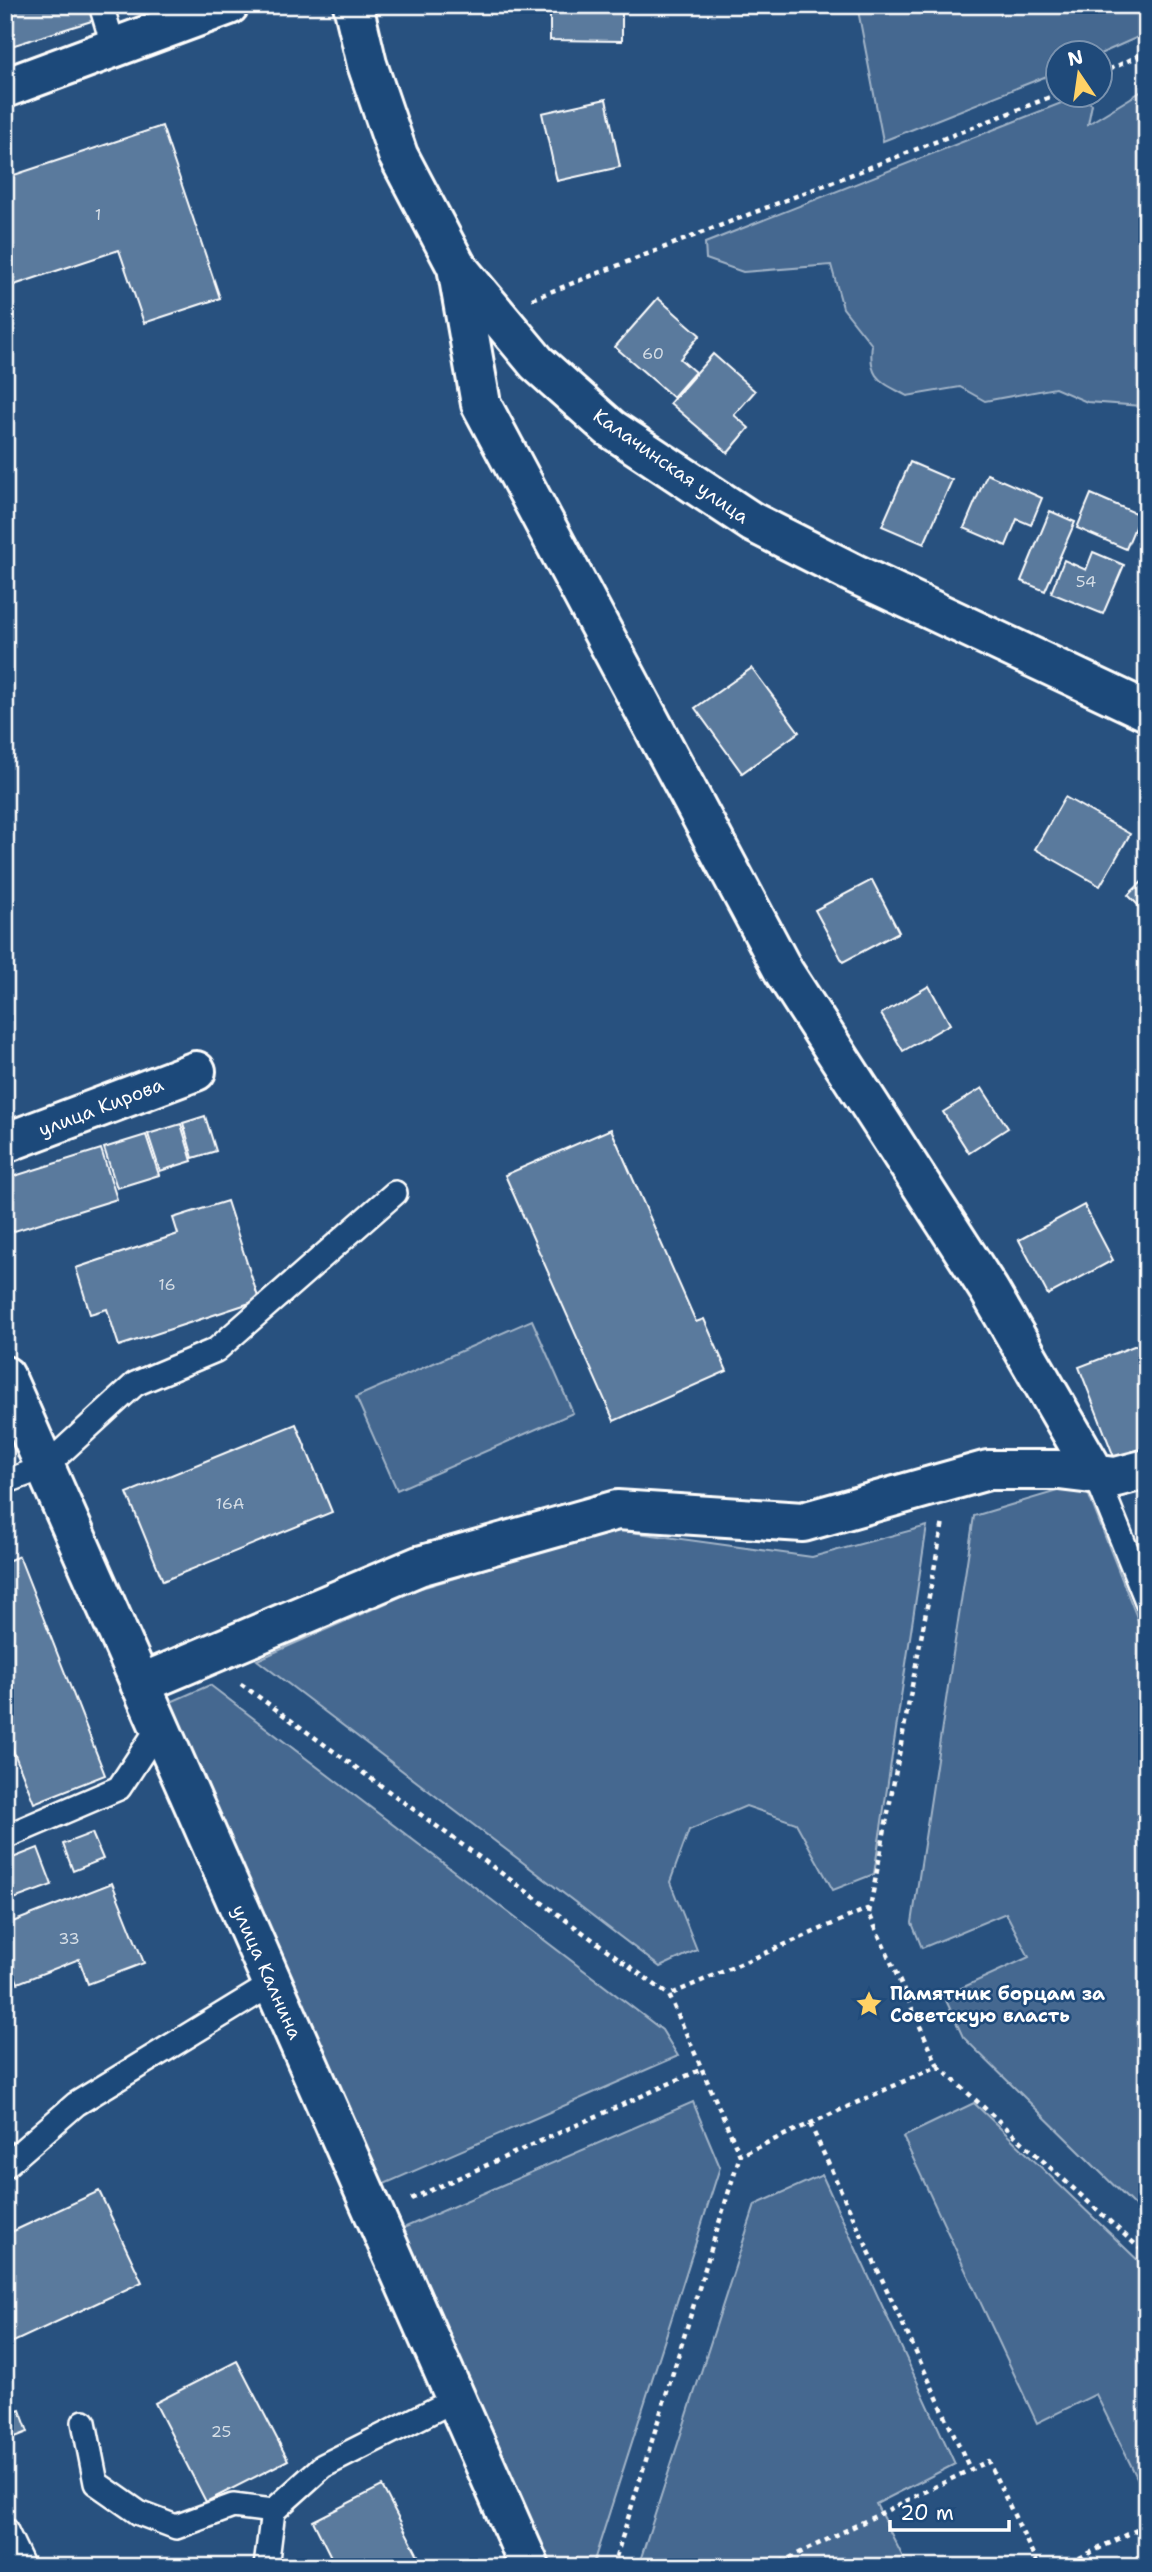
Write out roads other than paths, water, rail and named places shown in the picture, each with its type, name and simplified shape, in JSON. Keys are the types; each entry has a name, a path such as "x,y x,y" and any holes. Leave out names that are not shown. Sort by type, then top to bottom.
{"street":[{"path":"5,88 229,5"},
{"name":"Калачинская улица","path":"353,5 367,64 398,155 457,267 537,363 610,428 752,522 855,574 1147,711"},
{"path":"457,267 481,404 785,972 989,1290 1096,1475"},
{"name":"улица Кирова","path":"5,1143 196,1071"},
{"name":"улица Калнина","path":"5,1376 530,2567"},
{"path":"140,1684 419,1566 617,1510 803,1522 988,1470 1059,1470 1116,1477 1147,1469"}],"lane":[{"path":"101,5 114,48"},
{"path":"5,1482 45,1467 135,1384 216,1350 395,1193"},
{"path":"1096,1475 1147,1601"},
{"path":"5,1837 119,1788 159,1727"},
{"path":"5,2166 76,2104 272,1984"},
{"path":"266,2567 273,2511 323,2466 456,2399"},
{"path":"84,2422 96,2483 139,2513 176,2527 233,2506 273,2511"},
{"path":"5,2529 23,2567"}],"place":[{"name":"Памятник борцам за Советскую власть","path":"869,2004"}]}
